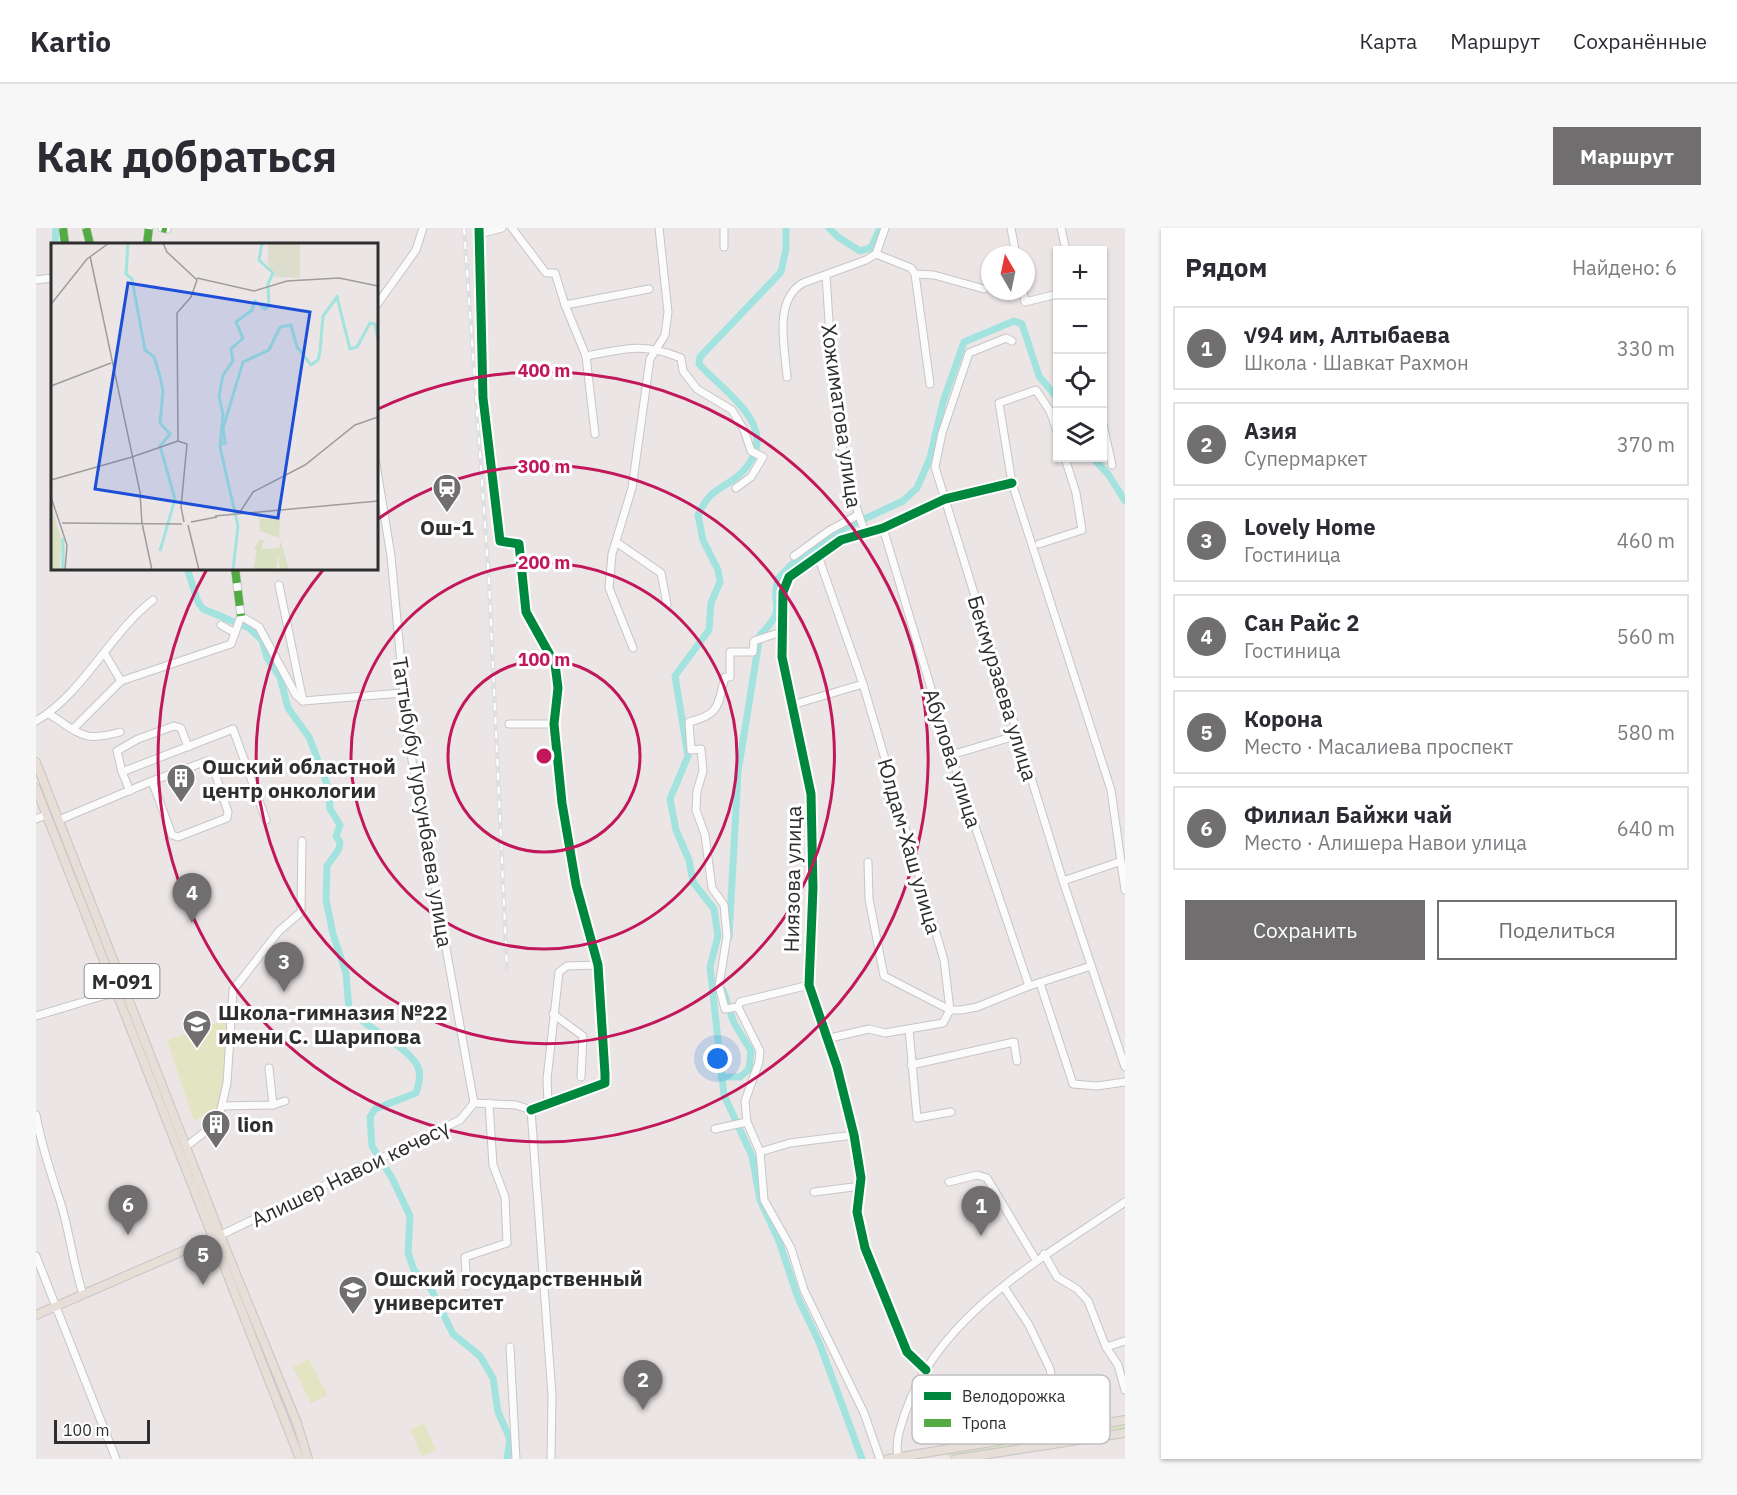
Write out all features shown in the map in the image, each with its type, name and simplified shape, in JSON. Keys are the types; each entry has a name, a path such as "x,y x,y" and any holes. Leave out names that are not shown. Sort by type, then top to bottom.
{"main road":[{"name":"М-091","path":"36,762 297,1423 308,1459"},
{"name":"М-091","path":"36,788 212,1239 256,1342 300,1459"},
{"path":"36,1315 221,1235"},
{"path":"1110,1422 1125,1420"},
{"path":"1110,1435 1125,1433"},
{"path":"888,1459 978,1444"},
{"path":"956,1459 1054,1444"}],"street":[{"path":"63,228 65,243"},
{"path":"86,228 90,243"},
{"path":"147,243 149,228"},
{"path":"378,303 416,250 423,228"},
{"path":"474,1103 516,1105 531,1110 605,1083 598,965 576,885 562,803 554,724 558,688 555,664 526,612 519,544 500,541 495,511 483,398 479,231 502,228"},
{"path":"512,228 546,273 555,273 565,305 586,356 595,434"},
{"path":"633,648 609,588 612,554 632,488 650,359 665,334 668,312 659,228"},
{"path":"724,228 724,247"},
{"path":"876,254 885,228"},
{"path":"1011,228 1014,246"},
{"path":"1062,228 1065,246"},
{"path":"787,377 783,311 787,298 795,287 876,254 911,268 915,274 930,384"},
{"path":"915,274 934,275 981,288"},
{"name":"Хожиматова улица","path":"794,556 830,530 859,517 842,441 832,369 826,276"},
{"path":"36,280 51,278"},
{"path":"565,305 649,289"},
{"path":"1035,300 1053,295"},
{"name":"Бекмурзаева улица","path":"1012,340 1006,338 969,353 942,433 935,467 1063,880 1125,1067"},
{"path":"586,356 639,346 658,348 681,358 682,371 697,389 732,410 744,430 751,451 763,457 751,477 736,488"},
{"path":"1053,420 1036,390 999,403 1012,483 1111,790 1125,890"},
{"path":"1107,442 1112,465"},
{"path":"1039,544 1082,530 1076,493 1066,462"},
{"name":"Таттыбубу Турсунбаева улица","path":"378,476 391,556 402,693 474,1103"},
{"name":"Ниязова улица","path":"926,1370 907,1352 871,1266 857,1212 861,1186 854,1135 837,1067 809,985 813,888 812,794 782,657 783,592 789,577 841,540 864,530 884,528 945,499 1012,483"},
{"path":"859,517 864,530"},
{"name":"Абулова улица","path":"884,528 951,755 1029,986"},
{"path":"616,542 661,573 667,604"},
{"name":"Юлдам-Хаш улица","path":"818,556 863,684 944,960 950,1010"},
{"path":"73,729 121,681 231,644 238,624 235,570"},
{"path":"279,585 303,701"},
{"path":"36,721 49,714 105,654 138,611 153,600"},
{"path":"221,625 238,624 259,627 296,695 303,701 402,693"},
{"path":"781,632 754,640 753,652 730,652 728,662 732,667 730,677 725,677 716,710 709,717 689,722 691,750 701,749 702,760 696,810 705,835 712,888 724,905 727,936 719,986 725,1009 733,1009 740,1002 809,985"},
{"path":"105,654 121,681"},
{"path":"792,705 863,684"},
{"path":"49,714 88,738 97,739 120,732"},
{"path":"509,723 554,724"},
{"path":"129,791 117,751 138,739 174,726 181,728 188,747"},
{"path":"122,772 233,729 266,820"},
{"path":"951,755 1018,735"},
{"path":"59,820 152,781 207,762 212,764 228,812 226,818 178,837 172,835 152,781"},
{"path":"36,819 46,815"},
{"path":"187,1146 218,1120 227,1083 233,990 279,931 301,912 302,842"},
{"path":"868,862 869,898 884,976 950,1010 977,1007 1029,986 1092,966"},
{"path":"1063,880 1121,866"},
{"path":"548,1103 553,1014 559,972 562,968 598,965"},
{"path":"1040,983 1072,1084 1097,1086 1125,1082"},
{"path":"36,1016 116,992"},
{"path":"733,1009 761,1056 746,1093 745,1123 760,1152 763,1192 768,1211 791,1248 804,1290 864,1413 880,1459"},
{"path":"826,1039 869,1029 885,1033 943,1023 950,1010"},
{"path":"553,1014 583,1036 581,1077"},
{"path":"909,1029 918,1118 951,1112"},
{"path":"911,1065 1014,1042 1017,1061"},
{"path":"269,1068 273,1105"},
{"path":"222,1106 273,1105 285,1101"},
{"name":"Алишер Навои көчөсү","path":"221,1235 460,1120 474,1103"},
{"path":"467,1287 465,1257 507,1243 505,1197 493,1165 489,1103"},
{"path":"531,1110 552,1395 551,1459"},
{"path":"36,1115 43,1155 61,1206 75,1270 83,1294"},
{"path":"715,1129 745,1123"},
{"path":"760,1152 790,1143 854,1135"},
{"path":"949,1182 977,1175 987,1178 1036,1260"},
{"path":"814,1192 861,1186"},
{"path":"923,1375 957,1329 1004,1287 1044,1254 1125,1202"},
{"path":"1044,1254 1057,1276 1077,1289 1088,1301 1106,1347 1118,1365 1125,1390"},
{"path":"36,1256 116,1459"},
{"path":"1004,1287 1029,1325 1051,1375"},
{"path":"1106,1347 1125,1341"},
{"path":"510,1347 516,1459"},
{"path":"898,1457 896,1442 912,1393"}],"green space":[{"path":"226,1020 225,1086 218,1108 194,1121 167,1040"},
{"path":"309,1359 327,1395 311,1403 293,1367"},
{"path":"424,1423 436,1450 422,1456 410,1430"},
{"path":"1125,1424 1125,1429 1110,1431 1110,1427"},
{"path":"1006,1444 1030,1444 948,1457 947,1454"}],"waterway":[{"path":"55,243 56,228"},
{"path":"786,228 786,249 781,272 700,357 699,364 748,414 755,428 757,443 753,458 740,474 710,496 698,515 703,540 718,570 720,582 711,603 709,630 675,676 688,756 670,799 676,830 689,860 693,882 714,909 718,936 710,967 724,1095 752,1156 760,1200 779,1241 798,1298 819,1342 862,1459"},
{"path":"829,228 838,237 860,251 871,248 880,228"},
{"path":"729,937 738,772 760,635 777,612 778,579 791,565 832,534 903,501 917,488 930,458 943,402 964,342 1014,321 1022,324 1039,376 1053,393"},
{"path":"1097,462 1108,474 1125,501"},
{"path":"188,570 198,602 203,609 249,628 262,640 267,658 280,677 288,708 309,737 329,789 330,809 340,825 336,836 340,842 339,849 327,866 326,900 333,934 346,973 349,1010 404,1050 417,1065 419,1071 416,1093 375,1109 370,1117 372,1146 392,1178 410,1216 408,1253 414,1270 431,1289 453,1334 480,1356 493,1378 498,1412 510,1439 507,1459"},
{"path":"721,1077 740,1077 749,1069 751,1051 734,1023 723,990"}],"railway":[{"path":"464,228 489,581 507,969"}],"marked path":[{"path":"63,228 65,243"},
{"path":"86,228 90,243"},
{"path":"147,243 149,228"},
{"path":"162,228 167,229"},
{"path":"235,570 241,616"}],"cycle path":[{"path":"479,228 483,398 500,541 519,544 526,612 555,664 558,688 554,724 562,803 576,885 598,965 605,1074 605,1083 531,1110"},
{"path":"926,1370 907,1352 865,1248 857,1212 861,1178 854,1135 837,1067 809,985 813,888 811,794 782,657 783,592 789,577 841,540 883,528 945,499 1012,483"}],"place":[{"name":"Ош-1","path":"447,514"},
{"name":"Ошский областной центр онкологии","path":"181,804"},
{"name":"Сан Райс 2","path":"192,923"},
{"name":"Lovely Home","path":"284,992"},
{"name":"Школа-гимназия №22 имени С. Шарипова","path":"197,1050"},
{"name":"lion","path":"216,1150"},
{"name":"Филиал Байжи чай","path":"128,1235"},
{"name":"√94 им, Алтыбаева","path":"981,1236"},
{"name":"Корона","path":"203,1285"},
{"name":"Ошский государственный университет","path":"353,1316"},
{"name":"Азия","path":"643,1410"}]}
